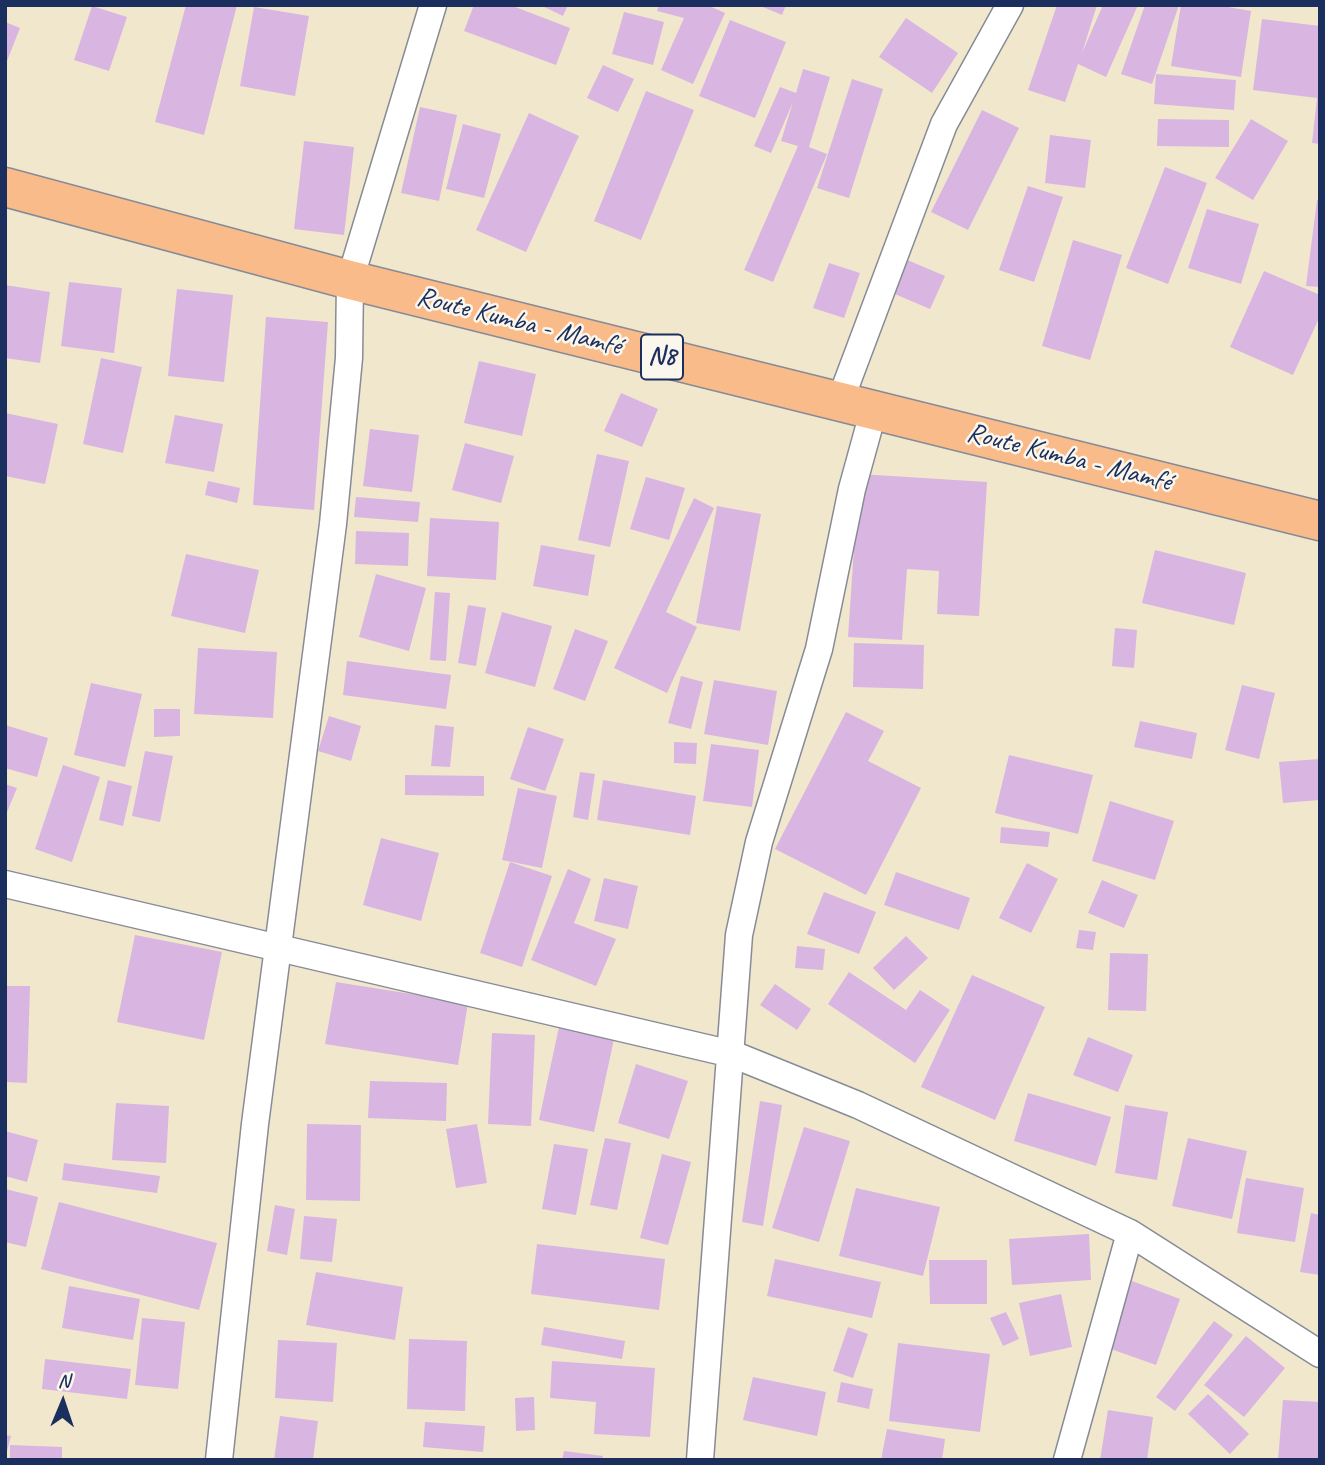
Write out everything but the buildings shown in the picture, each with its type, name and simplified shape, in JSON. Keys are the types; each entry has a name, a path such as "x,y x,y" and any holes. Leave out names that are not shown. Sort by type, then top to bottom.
{"highway":[{"name":"Route Kumba - Mamfé","path":"5,187 350,280 1320,521"}],"street":[{"path":"219,1460 254,1124 333,524 349,358 350,280 433,5"},
{"path":"700,1460 739,935 759,842 819,649 852,489 857,405 944,124 1010,5"},
{"path":"5,884 732,1054 858,1105 1130,1233 1320,1354"},
{"path":"1067,1460 1130,1233"}]}
